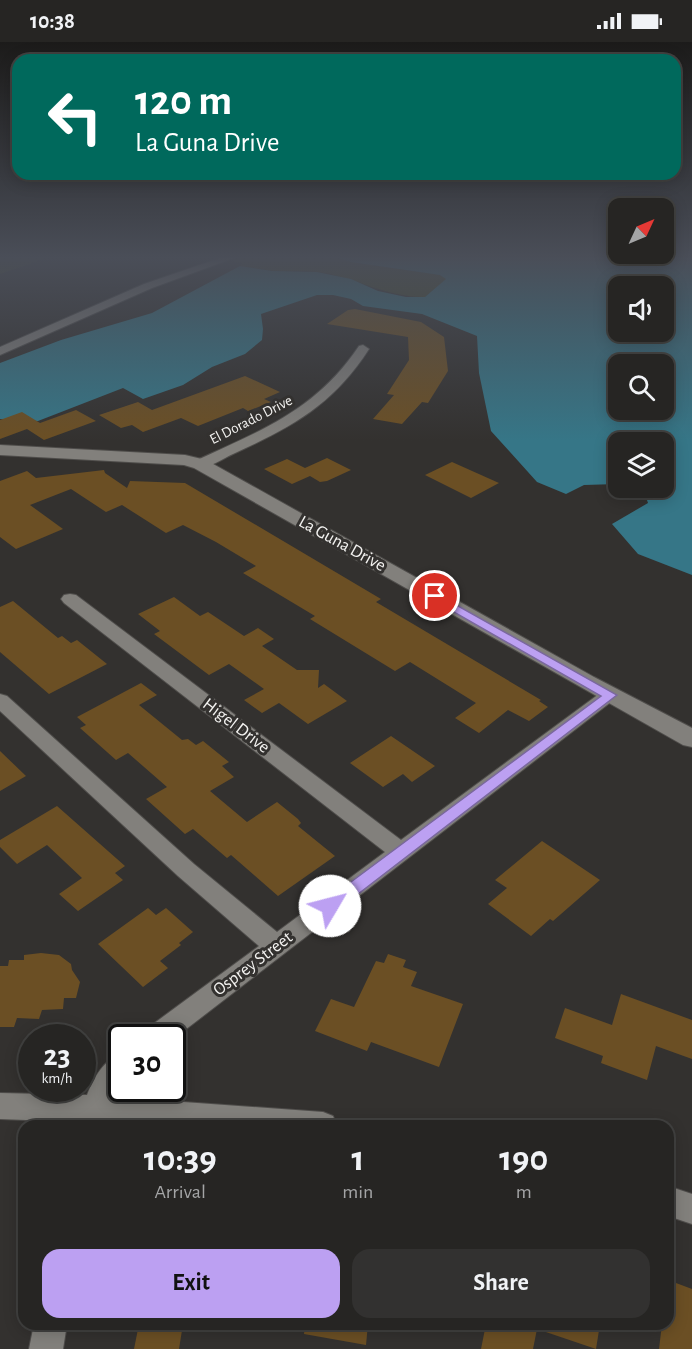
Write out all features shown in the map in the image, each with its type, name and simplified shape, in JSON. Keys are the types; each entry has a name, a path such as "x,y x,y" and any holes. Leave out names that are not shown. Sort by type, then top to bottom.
{"street":[{"path":"0,344 57,319"},
{"path":"0,351 73,319"},
{"name":"El Dorado Drive","path":"200,464 270,431 308,409 340,381 363,349"},
{"name":"La Guna Drive","path":"0,450 185,460 200,464 692,739"},
{"name":"Higel Drive","path":"70,599 402,854"},
{"name":"Osprey Street","path":"173,1024 402,854 610,695"},
{"path":"0,700 186,870 276,946"},
{"path":"93,1118 102,1090 108,1082"},
{"path":"0,1106 93,1118 150,1120"},
{"path":"674,1203 692,1209"},
{"path":"46,1349 50,1330"}],"water":[{"path":"132,319 262,319 262,340 245,354 212,367 183,385 143,399 123,388 38,421 0,419 0,363 61,340"},
{"path":"434,319 608,319 608,342 674,342 674,319 692,319 692,575 638,554 612,524 648,503 646,498 674,498 674,432 608,432 608,484 584,485 566,494 537,482 491,431 479,373 477,336"}],"building":[{"path":"335,319 406,319 421,322 444,337 448,371 428,403 422,402 402,424 373,419 394,395 387,394 409,360 408,337 327,324"},
{"path":"245,376 280,392 264,399 271,402 248,411 243,408 198,426 181,418 143,432 132,425 121,428 99,415 138,402 152,410"},
{"path":"76,410 96,421 44,440 27,429 0,439 0,420 22,412 40,423"},
{"path":"327,458 351,470 327,481 320,482 310,476 292,484 264,469 287,459 305,468"},
{"path":"452,462 499,483 471,498 425,475"},
{"path":"104,470 127,488 130,481 185,483 381,599 376,602 541,700 539,701 548,707 529,721 508,710 479,733 455,718 476,703 410,662 395,671 310,619 315,616 243,573 256,566 216,542 183,525 166,533 122,505 106,512 71,489 30,505 63,529 16,549 0,537 0,481 27,471 36,478"},
{"path":"174,597 200,616 208,612 244,636 258,628 274,639 262,646 297,670 319,670 318,688 324,684 347,701 308,724 279,703 262,713 244,700 264,689 229,664 209,675 154,634 160,631 138,614"},
{"path":"13,601 58,638 62,636 71,643 77,640 107,664 49,694 0,652 0,607"},
{"path":"141,683 157,695 139,705 182,740 188,739 196,745 203,741 229,762 222,766 234,777 210,791 247,822 277,802 298,819 301,823 298,826 335,856 278,896 231,855 227,858 193,829 185,834 146,799 167,787 128,753 116,760 80,728 86,725 77,717"},
{"path":"391,736 435,766 412,782 403,774 383,787 350,763"},
{"path":"0,751 26,776 0,791"},
{"path":"57,806 125,866 115,873 123,880 78,911 59,894 82,878 47,845 17,864 0,847 0,840"},
{"path":"542,841 600,880 553,921 550,919 531,936 488,904 507,888 495,880"},
{"path":"148,908 156,915 166,908 193,932 179,943 181,945 160,961 168,968 143,987 98,944"},
{"path":"41,953 59,955 71,964 80,982 76,998 64,998 63,1009 42,1010 39,1019 17,1018 14,1027 0,1027 0,966 8,966 9,960 24,960 24,955"},
{"path":"388,954 406,960 403,967 417,972 411,986 463,1004 439,1067 371,1042 367,1051 315,1031 331,999 354,1007 376,961 384,963"},
{"path":"621,994 692,1020 692,1059 656,1046 647,1080 601,1063 603,1056 555,1038 565,1008 612,1025"},
{"path":"674,1282 692,1289 692,1349 659,1349 661,1330 674,1330"},
{"path":"138,1330 182,1330 179,1349 134,1349"},
{"path":"304,1330 367,1330 366,1345 304,1334"},
{"path":"485,1330 537,1330 533,1349 481,1349"},
{"path":"540,1330 599,1330 596,1349"}],"route":[{"path":"330,906 402,854 610,695 435,596"}]}
